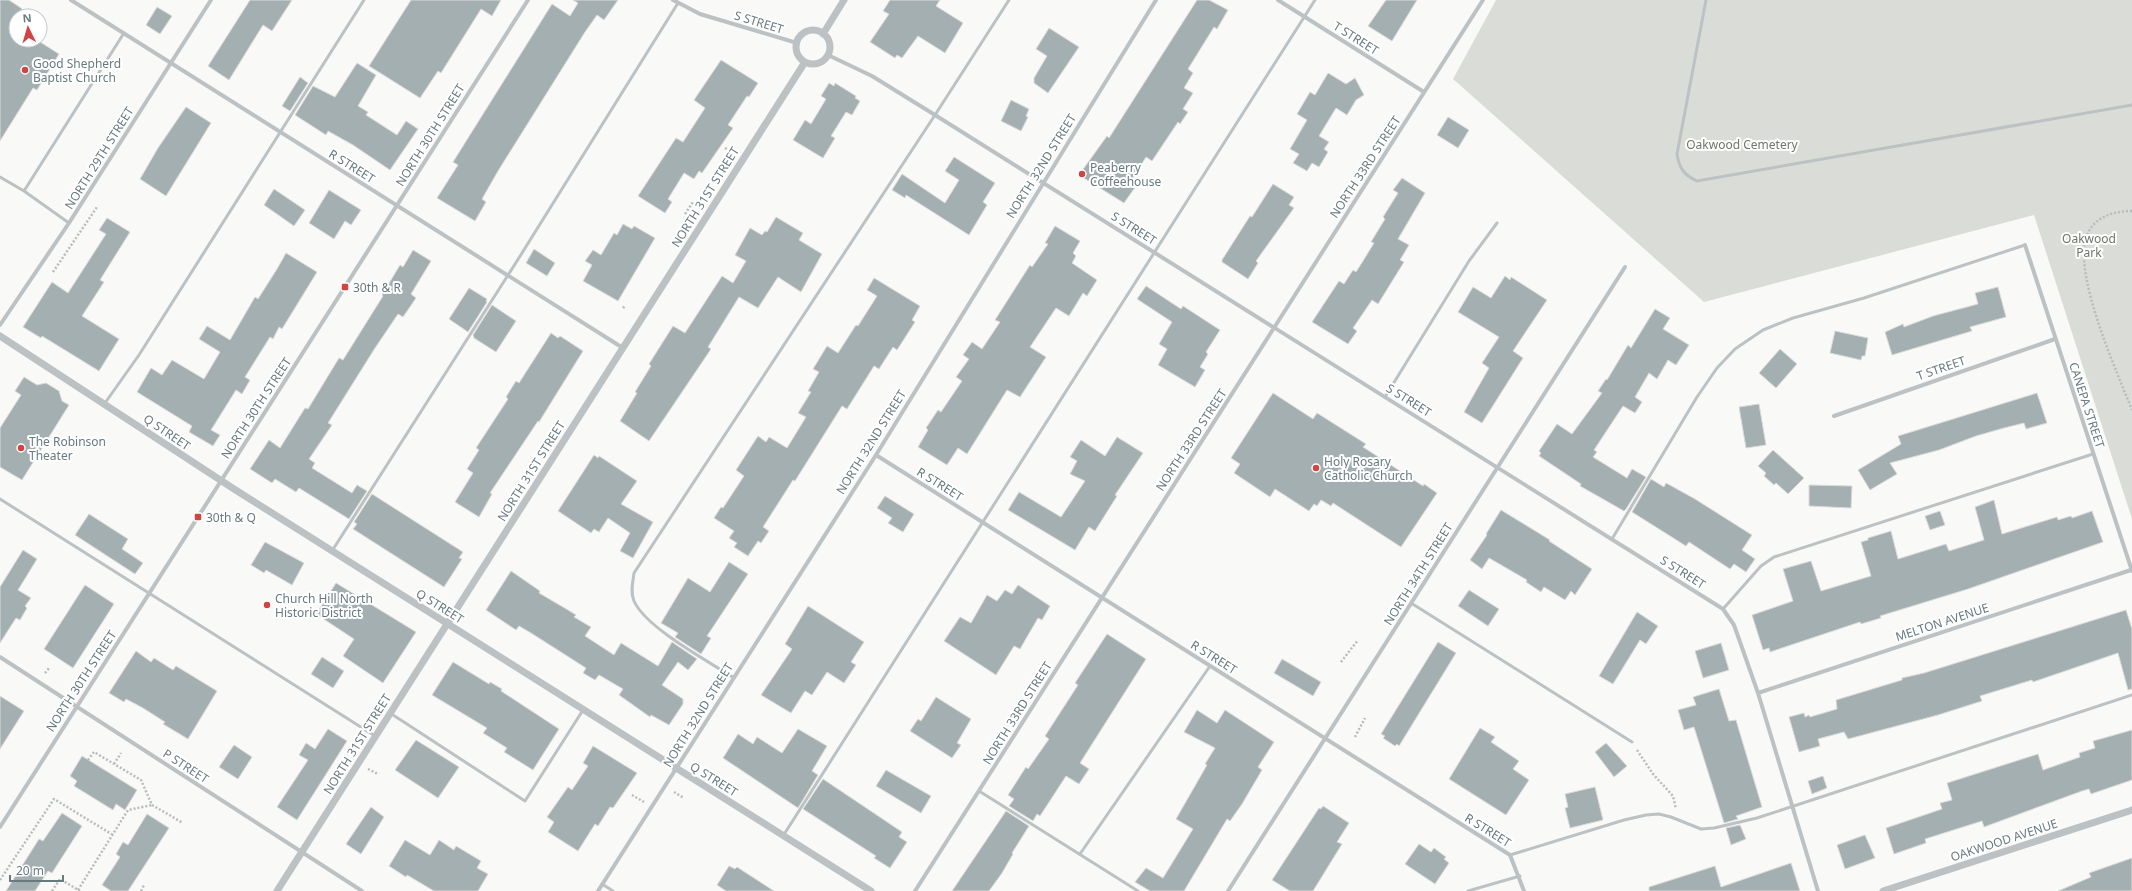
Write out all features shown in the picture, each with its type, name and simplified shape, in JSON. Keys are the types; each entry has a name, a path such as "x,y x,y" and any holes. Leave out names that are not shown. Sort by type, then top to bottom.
{"street":[{"name":"R STREET","path":"71,0 622,348"},
{"name":"NORTH 29TH STREET","path":"0,325 69,223 212,0"},
{"name":"NORTH 30TH STREET","path":"0,827 528,0"},
{"name":"S STREET","path":"673,0 700,14 797,43"},
{"path":"823,34 844,0"},
{"name":"NORTH 32ND STREET","path":"598,891 876,455 1156,0"},
{"name":"T STREET","path":"1278,0 1424,92"},
{"name":"NORTH 33RD STREET","path":"915,891 1483,0"},
{"path":"807,32 818,32 823,34 830,46 828,55 825,59 815,64 805,62 798,54 797,43 799,38 807,32"},
{"name":"S STREET","path":"828,55 872,76 936,115 1723,609 1734,625 1758,693 1818,891"},
{"name":"NORTH 31ST STREET","path":"277,891 805,62"},
{"name":"CANEPA STREET","path":"2025,245 2132,571"},
{"name":"NORTH 34TH STREET","path":"1228,891 1625,267"},
{"name":"Q STREET","path":"0,336 105,403 222,481 871,891"},
{"name":"T STREET","path":"1834,416 2055,339"},
{"name":"R STREET","path":"876,455 1510,855 1520,876 1524,891"},
{"name":"MELTON AVENUE","path":"1758,693 2132,571"},
{"name":"P STREET","path":"0,657 301,853 362,891"},
{"name":"OAKWOOD AVENUE","path":"1884,891 2132,810"}],"lane":[{"path":"105,403 139,355 364,0"},
{"path":"734,678 652,624 639,611 633,599 632,589 634,573 936,115 1009,0"},
{"path":"783,836 1315,0"},
{"path":"1706,0 1677,154 1678,164 1683,171 1689,177 1697,181 2132,105"},
{"path":"332,551 508,275 678,3"},
{"path":"24,191 124,33"},
{"path":"0,177 24,191 69,223"},
{"path":"1385,397 1465,267 1497,223"},
{"path":"1612,539 1697,397 1717,368 1735,349 1763,330 1793,318 1864,298 2025,245"},
{"path":"1723,609 1761,566 1774,557 2093,454"},
{"path":"0,500 375,736"},
{"path":"1411,603 1632,742"},
{"path":"1080,854 1210,666"},
{"path":"1510,855 1624,820 1646,815 1659,814 1700,829 1714,828 1757,818 1792,805 2132,694"},
{"path":"390,714 524,801 584,710"},
{"path":"979,791 1138,891"},
{"path":"1468,891 1520,876"},
{"path":"602,884 613,891"}],"path":[{"path":"685,214 693,202"},
{"path":"53,272 97,207"},
{"path":"2132,211 2114,213 2096,222 2086,238 2084,248 2086,274 2092,302 2105,343 2132,410"},
{"path":"1341,662 1358,640"},
{"path":"1355,737 1365,718"},
{"path":"1632,742 1652,774 1673,796 1679,821"},
{"path":"88,760 94,752 142,780 152,805 184,823"},
{"path":"114,764 121,753"},
{"path":"674,792 684,798"},
{"path":"0,880 54,799 112,835"},
{"path":"52,891 60,879 79,890 128,810 152,805"},
{"path":"141,891 144,885"}],"green space":[{"name":"Oakwood Cemetery","path":"1496,0 2132,0 2132,519 2034,215 1704,302 1453,79"}],"building":[{"name":"Good Shepherd Baptist Church","path":"0,0 9,0 21,8 8,8 8,48 48,47 59,54 37,90 33,88 0,141"},
{"path":"250,0 292,0 272,31 263,25 229,80 208,66"},
{"path":"411,0 501,0 492,16 481,9 441,73 438,71 420,98 369,66"},
{"path":"573,0 618,0 604,20 597,15 585,32 498,171 482,199 486,202 475,221 437,198 458,165 453,162 552,4 570,16 578,3"},
{"path":"890,0 940,0 936,6 963,23 945,53 918,36 902,58 897,55 895,58 870,42 889,14 883,11"},
{"path":"1197,0 1209,0 1228,10 1217,29 1214,27 1188,69 1193,73 1184,88 1193,93 1183,109 1188,112 1180,124 1178,122 1152,161 1146,157 1130,183 1136,186 1124,203 1079,175 1107,136 1109,138"},
{"path":"1386,0 1417,0 1392,41 1368,26"},
{"path":"157,7 172,16 160,34 146,25"},
{"path":"1049,28 1079,47 1048,93 1034,83 1034,78 1047,56 1036,49"},
{"path":"721,60 758,83 749,97 747,96 728,125 733,128 702,173 699,171 694,179 684,173 668,199 672,202 665,213 638,196 676,138 683,142 705,108 694,100"},
{"path":"357,63 376,75 358,106 368,112 366,115 397,135 406,121 418,129 390,170 353,145 328,131 326,135 295,115 313,86 335,97"},
{"path":"1328,73 1346,84 1355,78 1364,95 1356,100 1347,115 1336,108 1319,136 1329,142 1324,149 1328,152 1319,167 1312,163 1307,171 1293,163 1299,154 1290,149 1307,120 1297,114 1310,92 1315,95"},
{"path":"300,77 308,83 290,111 282,106"},
{"path":"829,83 834,86 835,83 856,96 855,98 860,101 852,115 846,112 831,136 835,138 823,158 793,140 805,120 811,124 826,99 821,96"},
{"path":"1011,100 1029,109 1026,116 1028,117 1021,131 1001,121"},
{"path":"186,107 211,123 166,196 140,179 158,148"},
{"path":"1448,117 1469,130 1458,148 1437,135"},
{"path":"954,157 995,183 983,202 987,205 969,235 906,195 905,198 892,190 902,174 945,203 959,180 945,171"},
{"path":"1402,178 1425,193 1398,239 1409,245 1400,260 1404,262 1378,304 1372,300 1353,328 1357,331 1348,344 1312,322 1339,281 1344,284 1353,270 1356,272 1363,261 1374,243 1371,242 1385,219 1383,217 1398,193 1393,190"},
{"path":"1273,184 1294,197 1289,205 1294,208 1256,261 1258,263 1248,279 1222,262 1222,260 1250,216 1252,217"},
{"path":"274,189 305,210 294,226 264,205"},
{"path":"329,190 361,210 351,225 345,221 334,239 309,223"},
{"path":"776,217 803,233 799,240 822,254 801,292 778,277 758,308 739,297 708,347 711,349 649,441 620,421 651,366 649,364 673,326 685,333 722,276 733,283 746,261 735,255 750,228 762,235 765,231 767,232"},
{"path":"107,218 130,232 100,280 104,282 82,316 119,339 99,371 42,336 41,338 23,327 52,282 68,293 106,234 99,230"},
{"path":"623,224 632,229 634,226 655,238 618,301 583,281 592,265 585,261 593,250 601,255 614,233 617,235"},
{"path":"1055,226 1080,241 1073,253 1076,256 1072,263 1097,280 1087,296 1083,293 1069,316 1056,308 1030,347 1046,357 1020,397 1007,390 967,454 958,448 947,465 918,447 928,430 926,428 938,410 941,412 962,381 956,377 969,359 963,355 972,342 982,349 1000,322 995,320 1030,265 1032,267 1048,244 1045,243"},
{"path":"534,249 555,263 547,276 526,263"},
{"path":"413,250 431,261 411,294 416,298 403,317 398,314 375,348 328,423 332,425 309,459 315,463 312,468 352,493 357,485 367,491 349,519 299,488 296,492 275,479 272,483 250,469 269,440 280,448 305,408 308,409 339,358 343,360 383,296 382,295 400,265 403,267"},
{"path":"286,253 317,272 282,329 279,327 273,339 270,337 245,377 250,380 242,394 236,390 211,430 220,435 213,446 189,432 192,426 137,392 151,368 162,375 172,360 204,379 220,352 199,339 207,326 230,340 255,297 258,299"},
{"path":"1505,276 1510,280 1511,277 1547,300 1513,351 1523,358 1482,423 1464,412 1489,368 1482,363 1499,337 1458,312 1473,287 1491,298"},
{"path":"874,278 920,306 912,320 915,322 897,350 893,347 879,369 874,366 847,409 842,406 795,481 793,480 763,527 769,531 761,543 758,541 748,556 734,547 737,543 729,538 734,531 714,518 721,507 723,508 744,476 736,470 758,436 766,442 769,437 787,448 806,417 798,413 811,392 808,391 819,372 813,369 827,346 838,353 856,325 858,326 877,296 867,290"},
{"path":"1146,286 1181,309 1183,306 1220,330 1206,352 1208,354 1200,367 1205,370 1195,387 1158,365 1167,349 1159,344 1172,322 1137,299"},
{"path":"1998,287 2006,317 1970,327 1972,331 1892,355 1885,332 1903,324 1904,327 1933,316 1978,304 1975,293"},
{"path":"469,288 487,299 487,302 468,332 449,319"},
{"path":"492,305 516,321 496,352 474,338 473,335"},
{"path":"1655,309 1670,318 1663,329 1689,345 1676,365 1668,360 1657,379 1649,373 1635,397 1642,402 1635,413 1623,406 1594,450 1597,452 1593,457 1627,478 1632,469 1646,477 1624,511 1580,486 1581,484 1539,456 1541,453 1539,451 1557,424 1572,434 1602,393 1598,391 1606,379 1607,380 1628,345 1631,348"},
{"path":"1835,331 1868,338 1865,356 1862,356 1861,360 1830,353"},
{"path":"551,333 558,338 560,336 583,351 539,422 538,421 490,493 492,494 479,517 455,502 473,473 467,469 479,450 476,448 508,399 506,397 516,381 519,383"},
{"path":"1780,349 1797,364 1776,388 1759,373"},
{"name":"The Robinson Theater","path":"24,377 37,385 46,383 59,391 62,401 69,405 22,480 0,467 0,428 21,395 15,391"},
{"name":"Holy Rosary Catholic Church","path":"1273,393 1313,419 1317,413 1366,444 1363,447 1423,486 1424,484 1437,493 1401,547 1333,503 1331,506 1321,500 1317,506 1314,504 1309,511 1275,489 1270,497 1234,473 1240,464 1231,458"},
{"path":"2037,393 2047,423 2026,429 2024,423 2004,428 1976,436 1939,450 1890,463 1897,474 1870,490 1858,470 1901,444 1898,436"},
{"path":"1759,404 1766,445 1746,448 1739,407"},
{"path":"1117,437 1143,453 1115,495 1117,496 1095,531 1089,527 1075,550 1008,510 1019,492 1061,517 1085,481 1070,474 1077,461 1070,457 1081,440 1105,456"},
{"path":"1773,450 1804,478 1788,494 1776,483 1774,485 1764,476 1766,473 1758,466"},
{"path":"594,455 598,458 599,456 637,481 621,504 653,522 633,558 620,551 630,533 608,518 599,532 594,529 591,533 558,511"},
{"path":"1651,479 1664,487 1666,483 1695,499 1752,535 1742,550 1755,559 1746,572 1734,564 1730,569 1689,542 1686,546 1632,512"},
{"path":"1809,485 1852,486 1851,508 1809,506"},
{"path":"372,494 463,552 459,558 462,559 444,587 353,529 357,524 354,522"},
{"path":"885,496 914,514 903,532 888,523 892,518 877,508"},
{"path":"1994,500 2002,534 2057,517 2058,520 2071,516 2072,518 2092,511 2103,542 1968,589 1880,616 1881,618 1861,624 1860,622 1770,652 1769,648 1763,650 1752,615 1793,601 1783,569 1811,561 1821,591 1871,576 1861,542 1868,540 1868,538 1891,531 1898,559 1946,544 1949,551 1984,540 1975,507"},
{"path":"1501,510 1550,540 1549,541 1592,569 1575,595 1571,591 1565,600 1544,587 1541,592 1526,582 1527,580 1489,558 1482,569 1470,560 1487,535 1486,534"},
{"path":"1940,511 1945,525 1930,530 1925,516"},
{"path":"89,514 128,539 122,549 143,563 135,574 75,535"},
{"path":"265,542 304,563 292,585 266,570 264,573 251,565"},
{"path":"23,550 37,559 18,590 31,598 25,606 27,608 20,620 16,618 0,643 0,587"},
{"path":"729,562 748,574 707,636 711,638 701,654 675,637 678,633 661,623 688,578 710,592"},
{"path":"511,571 540,591 539,593 576,615 574,617 591,627 585,636 614,655 621,643 658,666 672,642 697,659 688,670 678,662 662,685 683,699 683,704 669,725 651,715 650,717 619,695 623,689 599,675 595,680 583,673 586,668 519,626 516,630 486,610"},
{"path":"336,583 416,632 383,683 343,656 354,639 316,614"},
{"path":"85,585 114,604 73,668 44,649"},
{"path":"1018,585 1050,606 1042,620 1038,618 1020,649 1014,646 996,675 944,641 960,617 971,623 987,595 997,601 1005,590 1012,594"},
{"path":"1469,590 1499,609 1488,626 1458,606"},
{"path":"808,606 864,642 851,662 856,665 844,683 827,672 812,695 805,691 791,713 761,695 792,649 785,644"},
{"path":"2126,610 2132,629 2132,689 2128,690 2118,653 2033,682 2032,680 1980,696 1982,701 1938,715 1848,739 1844,732 1818,739 1820,746 1799,752 1789,717 1804,713 1805,717 1809,715 1810,717 1837,709 1836,700 1902,680 1902,678 1924,673"},
{"path":"1637,612 1658,626 1646,644 1640,640 1613,684 1599,676"},
{"path":"1107,634 1146,659 1080,763 1089,769 1079,784 1066,776 1040,816 1037,814 1033,821 1009,806 1014,799 1008,795 1026,767 1028,769 1049,739 1045,736 1078,685 1075,683"},
{"path":"1438,642 1456,653 1399,746 1397,744 1395,746 1383,738 1385,736 1381,734"},
{"path":"1721,643 1729,670 1703,678 1695,651"},
{"path":"136,651 151,662 154,658 173,670 176,666 217,691 188,739 163,724 165,722 143,708 126,699 124,702 109,693"},
{"path":"322,657 344,671 333,688 311,674"},
{"path":"1282,659 1321,682 1313,696 1274,673"},
{"path":"453,662 489,684 490,682 502,689 501,691 559,729 533,770 504,752 507,748 483,733 487,728 432,695"},
{"path":"1719,689 1729,721 1736,720 1762,807 1736,816 1738,819 1724,823 1694,727 1684,730 1678,710 1696,705 1693,697"},
{"path":"0,696 24,711 0,749"},
{"path":"936,697 971,719 957,743 961,745 952,758 910,731 918,719 921,721"},
{"path":"1197,710 1217,723 1225,710 1274,742 1258,767 1262,770 1242,804 1230,821 1227,819 1184,891 1150,891 1135,882 1146,868 1163,878 1193,829 1176,819 1215,748 1184,732"},
{"path":"1480,728 1495,737 1491,742 1519,761 1513,769 1529,780 1506,815 1449,779"},
{"path":"328,729 347,741 297,820 277,807 308,760 299,755 306,743 315,749"},
{"path":"798,729 827,746 812,771 818,775 798,808 723,758 738,734 753,744 757,737 782,753"},
{"path":"2132,730 2132,780 2091,794 2089,789 2082,791 1984,827 1982,821 1925,839 1926,843 1894,854 1886,828 1942,809 1940,803 1952,800 1947,783 2038,754 2043,770 2080,757 2079,753 2095,748 2093,741"},
{"path":"416,740 459,767 438,798 395,770"},
{"path":"1606,743 1627,766 1614,777 1595,752"},
{"path":"234,745 252,757 238,779 219,767"},
{"path":"593,746 637,773 613,808 610,807 598,826 595,824 578,851 548,832 554,822 547,817 568,787 572,790 588,766 583,763"},
{"path":"82,756 137,790 125,810 116,804 113,810 74,786 77,781 70,776"},
{"path":"886,770 931,796 921,813 876,786"},
{"path":"1823,776 1827,788 1812,794 1808,781"},
{"path":"823,779 902,832 899,837 907,842 890,868 874,858 876,856 803,809"},
{"path":"1595,787 1603,820 1570,828 1565,808 1568,807 1565,794"},
{"path":"1323,806 1349,823 1337,842 1342,844 1313,891 1290,891 1272,880 1319,808 1321,809"},
{"path":"371,807 384,817 361,854 346,844"},
{"path":"1006,811 1029,826 1012,853 1013,854 1002,873 989,891 952,891"},
{"path":"62,813 82,826 52,873 48,871 35,891 6,891 39,839 43,841"},
{"path":"147,814 169,828 128,891 111,891 102,885 120,857 116,854 123,842 128,845"},
{"path":"1740,825 1746,839 1731,845 1726,828"},
{"path":"1865,835 1875,858 1845,869 1837,845"},
{"path":"405,840 430,855 439,840 454,850 456,846 481,861 477,868 488,874 478,891 434,891 407,875 406,877 389,866"},
{"path":"1419,844 1431,852 1434,848 1446,857 1444,859 1449,863 1435,884 1405,864"},
{"path":"2132,858 2132,891 2058,891 2091,877 2089,873"},
{"path":"1791,863 1800,891 1649,891 1649,887 1715,866 1721,887"},
{"path":"729,866 735,869 737,867 774,891 726,891 717,885"}],"place":[{"name":"Good Shepherd Baptist Church","path":"25,70"},
{"name":"Peaberry Coffeehouse","path":"1082,174"},
{"name":"30th & R","path":"345,287"},
{"name":"The Robinson Theater","path":"21,448"},
{"name":"Holy Rosary Catholic Church","path":"1316,468"},
{"name":"30th & Q","path":"198,517"},
{"name":"Church Hill North Historic District","path":"267,605"}],"park label":[{"name":"Oakwood Park","path":"2089,245"}]}
